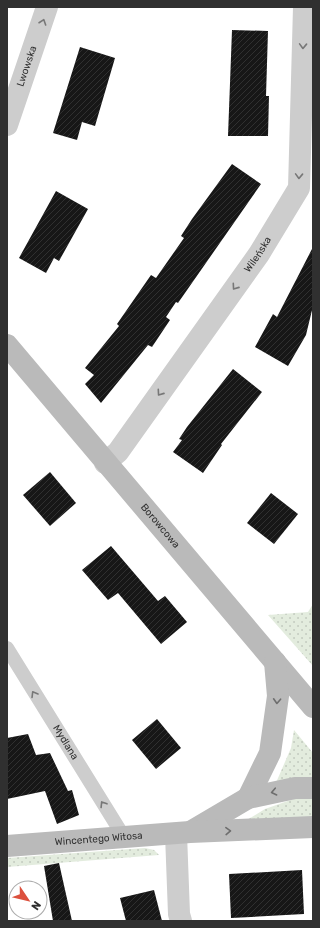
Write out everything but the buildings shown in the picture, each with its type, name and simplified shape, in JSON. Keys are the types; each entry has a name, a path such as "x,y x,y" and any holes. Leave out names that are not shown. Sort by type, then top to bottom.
{"street":[{"name":"Lwowska","path":"7,125 48,7"},
{"name":"Wileńska","path":"105,462 118,452 259,254 299,188 304,7"},
{"name":"Borowcowa","path":"7,345 313,707"},
{"path":"248,798 270,753 278,696 275,662"},
{"name":"Wincentego Witosa","path":"183,833 248,798 295,788 313,788"},
{"name":"Wincentego Witosa","path":"7,846 183,833 313,827"},
{"path":"181,921 179,914 183,833"}],"lane":[{"name":"Mydlana","path":"7,648 124,837"}],"shaded area":[{"path":"313,604 313,666 268,615 308,612"},
{"path":"294,730 313,753 313,780 275,785 291,748"},
{"path":"299,797 313,797 313,818 247,820 265,809"},
{"path":"145,848 154,850 159,855 7,867 7,858"}]}
